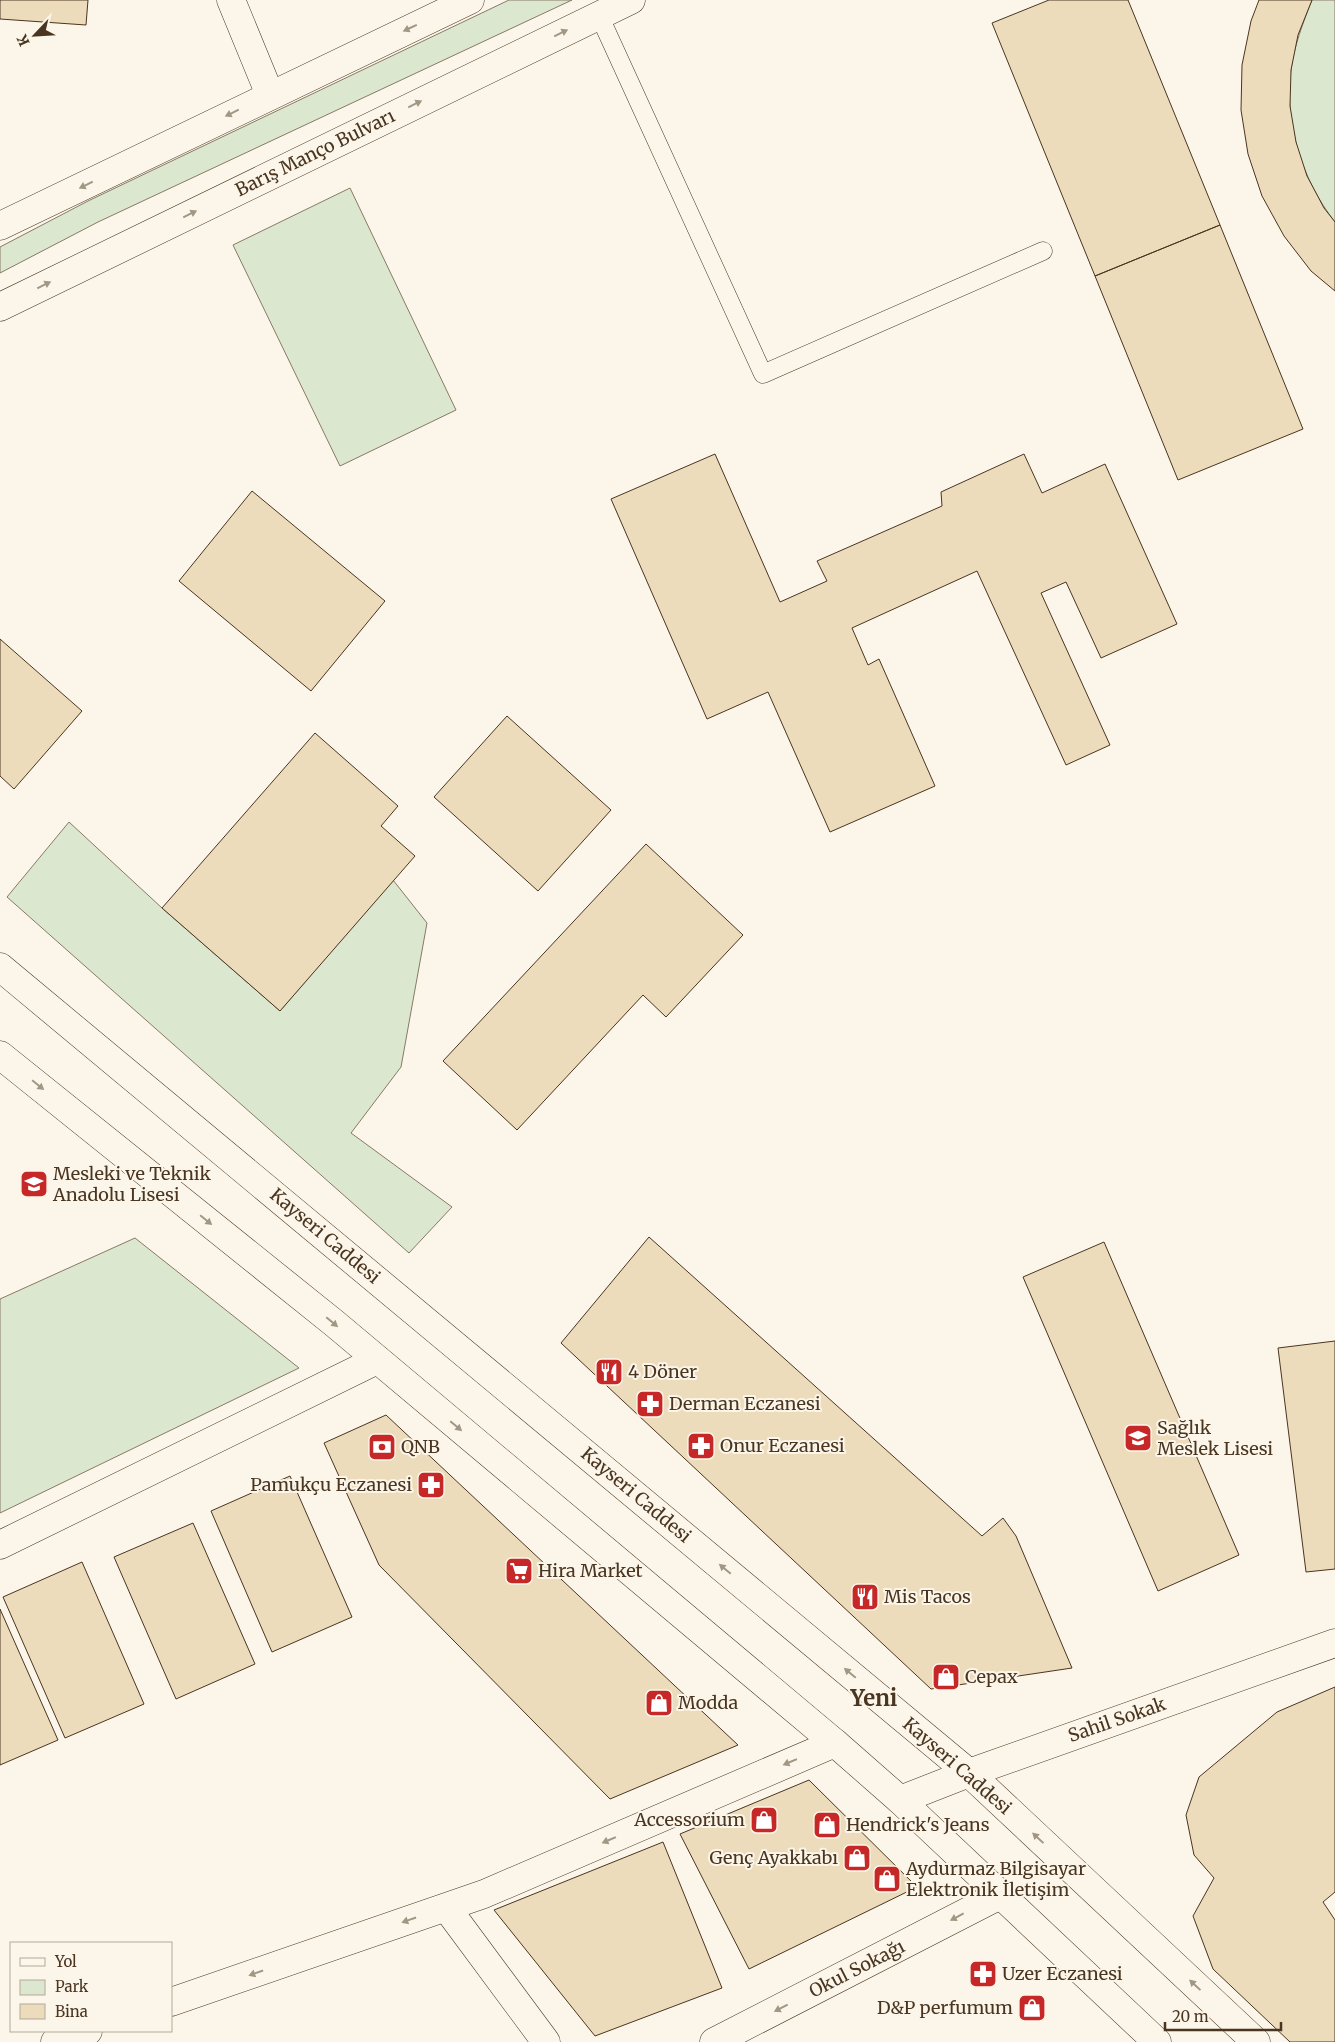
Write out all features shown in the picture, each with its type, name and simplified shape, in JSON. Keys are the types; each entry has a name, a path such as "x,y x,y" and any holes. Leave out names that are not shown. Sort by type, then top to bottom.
{"main road":[{"path":"230,0 270,95"},
{"path":"0,226 270,95 442,6 470,0"},
{"name":"Barış Manço Bulvarı","path":"0,306 631,0"},
{"name":"Kayseri Caddesi","path":"0,967 969,1773 1256,2042"},
{"path":"0,1055 334,1323 835,1743 900,1800 1157,2042"},
{"path":"0,1545 377,1360"},
{"name":"Sahil Sokak","path":"900,1800 969,1773 1335,1643"},
{"path":"172,2002 484,1894 835,1743"},
{"name":"Okul Sokağı","path":"714,2042 1000,1895"},
{"path":"446,1907 546,2042"},
{"path":"55,2042 85,2032"}],"lane":[{"path":"599,15 763,374 1043,251"}],"green space":[{"path":"509,0 572,0 98,222 0,273 0,247 88,201"},
{"path":"1312,0 1335,0 1335,222 1323,206 1305,169 1298,150 1290,110 1292,61"},
{"path":"350,188 456,410 340,466 233,245"},
{"path":"69,822 162,908 280,1011 393,880 427,923 401,1067 351,1133 452,1207 409,1253 7,897"},
{"path":"135,1238 299,1368 0,1513 0,1299"}],"building":[{"path":"0,0 88,0 86,25 0,19"},
{"path":"1049,0 1128,0 1220,225 1095,276 992,23"},
{"path":"1259,0 1312,0 1298,35 1291,70 1290,106 1296,142 1307,176 1324,208 1335,222 1335,291 1311,271 1284,236 1262,196 1248,154 1241,110 1242,65 1251,21"},
{"path":"1220,225 1303,429 1178,480 1095,276"},
{"path":"715,454 780,602 827,581 817,561 942,506 941,492 1024,454 1042,493 1105,464 1177,624 1101,658 1066,582 1041,593 1110,745 1066,765 977,571 852,628 868,665 879,659 935,786 830,832 768,692 707,719 611,499"},
{"path":"252,491 385,601 311,691 179,581"},
{"path":"0,639 82,711 14,789 0,776"},
{"path":"507,716 611,810 538,891 434,797"},
{"path":"315,733 398,806 381,826 415,856 280,1011 162,908"},
{"path":"646,844 743,935 666,1017 643,995 517,1130 443,1061"},
{"path":"649,1237 982,1536 1003,1518 1016,1536 1072,1668 931,1689 561,1343"},
{"path":"1104,1242 1239,1555 1158,1591 1023,1277"},
{"path":"1335,1341 1335,1569 1306,1572 1278,1348"},
{"path":"386,1415 738,1745 610,1799 379,1565 324,1443"},
{"path":"290,1476 352,1617 272,1652 211,1511"},
{"path":"193,1523 255,1664 176,1699 114,1557"},
{"path":"82,1562 144,1704 65,1738 3,1597"},
{"path":"0,1609 58,1740 0,1765"},
{"path":"1335,1687 1335,1892 1323,1902 1335,1920 1335,2042 1290,2042 1213,1969 1193,1916 1214,1878 1194,1855 1186,1815 1199,1777 1277,1712"},
{"path":"809,1780 917,1887 749,1969 680,1834"},
{"path":"663,1842 722,1988 595,2036 494,1910"}],"place":[{"name":"Mesleki ve Teknik Anadolu Lisesi","path":"34,1184"},
{"name":"4 Döner","path":"609,1372"},
{"name":"Derman Eczanesi","path":"650,1404"},
{"name":"Sağlık Meslek Lisesi","path":"1138,1438"},
{"name":"Onur Eczanesi","path":"701,1446"},
{"name":"QNB","path":"382,1447"},
{"name":"Pamukçu Eczanesi","path":"431,1485"},
{"name":"Hira Market","path":"519,1571"},
{"name":"Mis Tacos","path":"865,1597"},
{"name":"Cepax","path":"946,1677"},
{"name":"Modda","path":"659,1703"},
{"name":"Accessorium","path":"764,1820"},
{"name":"Hendrick's Jeans","path":"827,1825"},
{"name":"Genç Ayakkabı","path":"857,1858"},
{"name":"Aydurmaz Bilgisayar Elektronik İletişim","path":"887,1879"},
{"name":"Uzer Eczanesi","path":"983,1974"},
{"name":"D&P perfumum","path":"1032,2008"}],"district":[{"name":"Yeni","path":"874,1698"}]}
